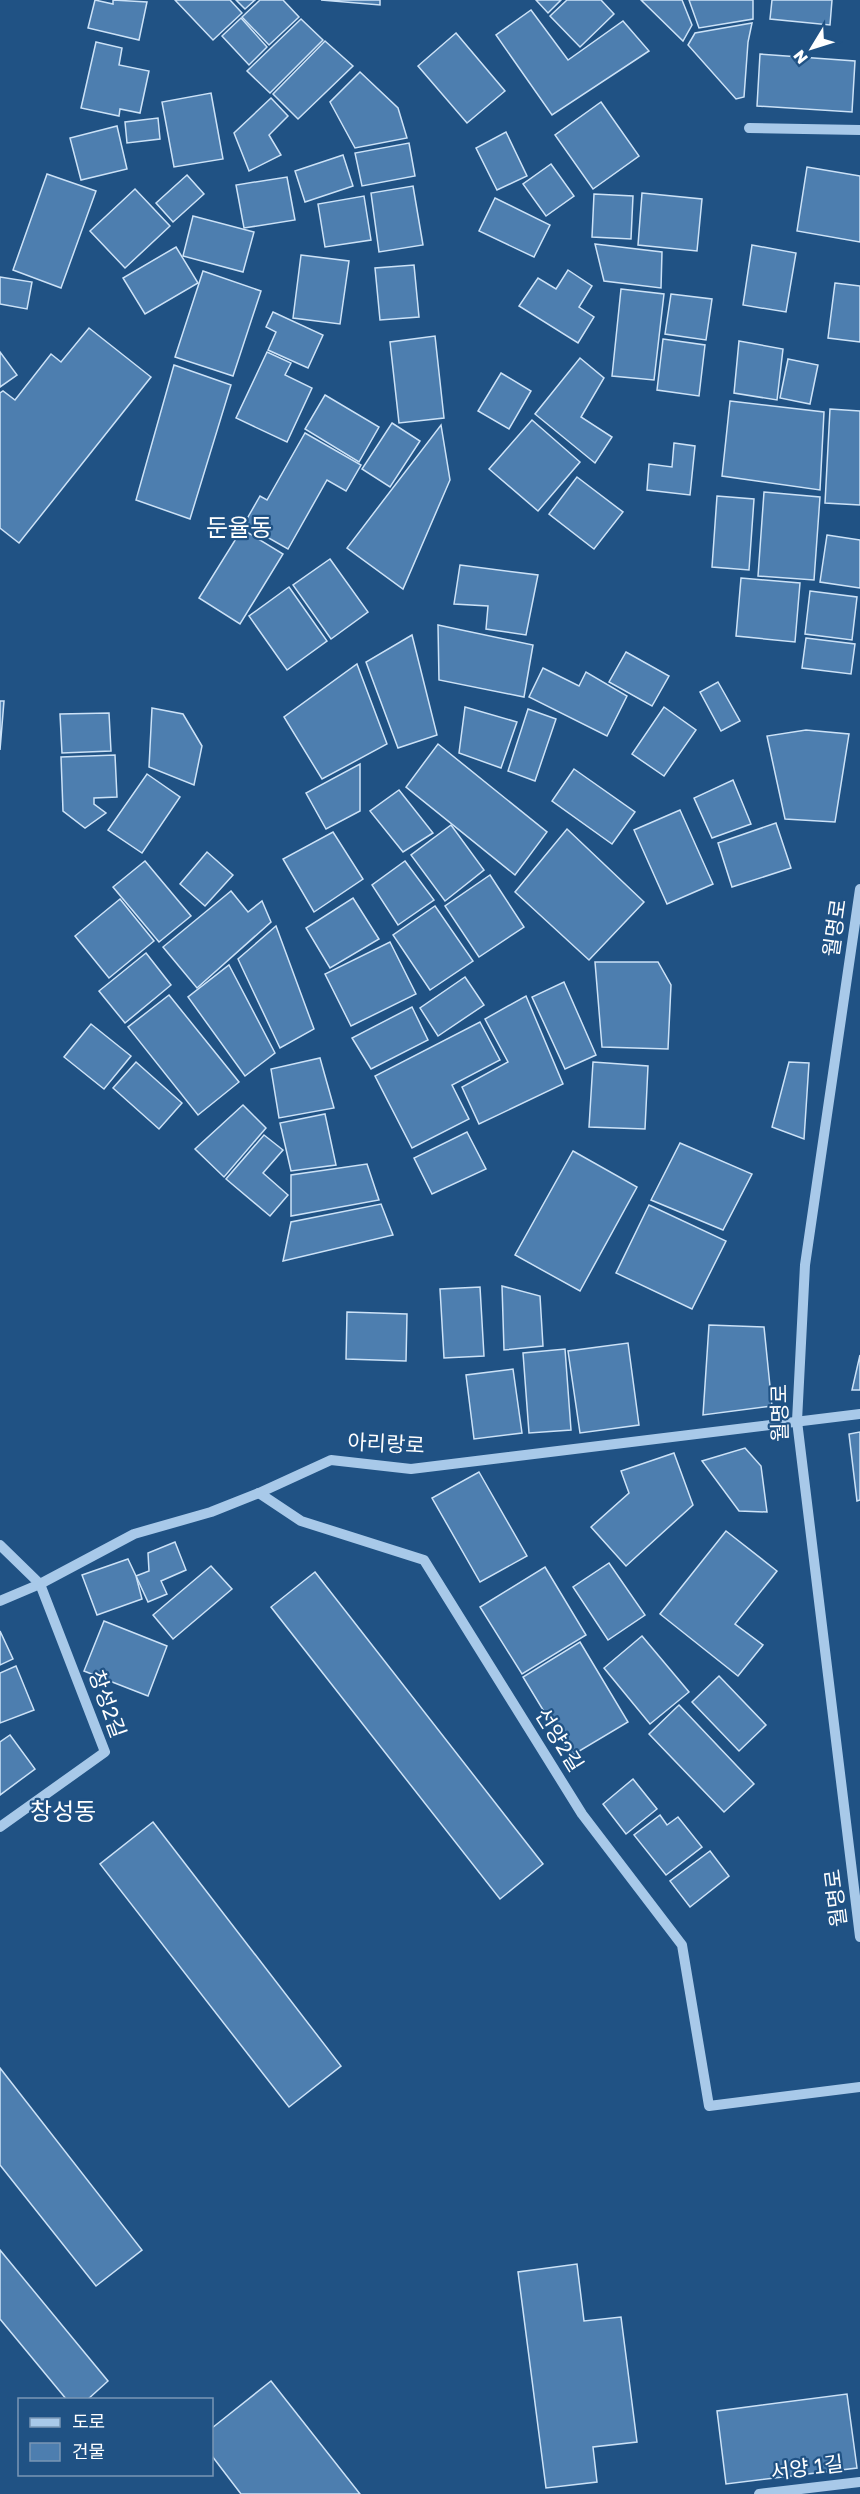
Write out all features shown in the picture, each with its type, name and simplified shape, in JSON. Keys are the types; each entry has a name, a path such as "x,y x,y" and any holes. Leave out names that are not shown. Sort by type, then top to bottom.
{"street":[{"path":"749,128 860,130"},
{"name":"월명로","path":"860,889 805,1265 797,1421 860,1937"},
{"name":"아리랑로","path":"0,1600 40,1584 134,1534 211,1512 331,1460 411,1469 860,1414"},
{"name":"선양2길","path":"259,1493 301,1521 424,1560 582,1814 682,1945 709,2106 860,2087"},
{"path":"0,1545 40,1584"},
{"name":"창성2길","path":"0,1827 105,1752 40,1584"},
{"name":"서양 1길","path":"759,2494 860,2482"}],"building":[{"path":"95,0 113,4 113,0 147,2 139,40 88,28"},
{"path":"175,0 230,0 242,13 213,40"},
{"path":"236,0 255,0 245,9"},
{"path":"260,0 283,0 299,17 269,45 242,17"},
{"path":"321,0 380,0 380,5"},
{"path":"536,0 561,0 548,13"},
{"path":"567,0 601,0 614,14 580,47 550,16"},
{"path":"641,0 682,0 692,25 683,41"},
{"path":"689,0 753,0 753,19 699,28"},
{"path":"772,0 832,0 830,25 770,19"},
{"path":"531,10 568,60 623,21 649,51 552,115 496,35"},
{"path":"241,18 267,47 249,65 222,36"},
{"path":"301,19 323,40 270,93 247,71"},
{"path":"752,23 748,42 744,97 736,99 688,45 695,33"},
{"path":"456,33 505,91 467,123 418,66"},
{"path":"325,41 353,66 298,119 273,94"},
{"path":"96,42 122,48 119,65 149,71 140,113 120,109 119,116 81,108"},
{"path":"760,54 855,61 852,112 757,106"},
{"path":"360,72 398,108 407,138 355,148 330,102"},
{"path":"211,93 223,159 174,167 162,102"},
{"path":"271,98 288,116 269,135 281,155 249,171 234,133"},
{"path":"601,102 639,156 593,189 555,135"},
{"path":"158,118 160,139 127,143 125,122"},
{"path":"117,126 127,169 81,180 70,138"},
{"path":"506,132 527,176 497,190 476,148"},
{"path":"409,143 415,176 362,186 355,153"},
{"path":"343,155 353,186 305,202 295,171"},
{"path":"551,164 574,196 546,216 523,184"},
{"path":"807,167 860,176 860,242 797,231"},
{"path":"47,174 96,191 61,288 13,270"},
{"path":"187,175 204,194 173,222 156,203"},
{"path":"287,177 295,220 244,228 236,185"},
{"path":"413,186 423,245 379,252 371,193"},
{"path":"135,189 170,226 125,268 90,231"},
{"path":"642,193 702,199 697,251 638,245"},
{"path":"594,194 633,196 631,239 592,237"},
{"path":"364,196 371,240 325,247 318,204"},
{"path":"495,198 550,225 534,257 479,231"},
{"path":"193,216 254,232 243,272 183,256"},
{"path":"595,244 662,252 661,288 604,281"},
{"path":"752,245 796,253 786,312 743,305"},
{"path":"176,247 198,283 145,314 123,278"},
{"path":"301,255 349,261 340,324 293,318"},
{"path":"414,265 419,317 380,320 375,268"},
{"path":"568,270 592,286 579,307 594,317 578,343 519,306 538,278 556,289"},
{"path":"203,271 261,291 233,376 175,357"},
{"path":"0,277 32,282 27,309 0,304"},
{"path":"835,283 860,286 860,342 828,338"},
{"path":"621,289 664,294 654,380 612,376"},
{"path":"671,294 712,299 706,340 665,334"},
{"path":"273,312 323,335 308,368 268,350 276,332 266,327"},
{"path":"89,328 151,377 19,543 0,528 0,393 3,391 15,400 51,354 61,362"},
{"path":"435,336 444,418 399,423 390,342"},
{"path":"663,339 705,345 699,396 657,390"},
{"path":"739,341 783,349 777,400 734,393"},
{"path":"0,352 17,375 0,387"},
{"path":"267,352 291,363 285,375 312,388 287,442 236,418"},
{"path":"580,358 604,378 581,417 612,437 595,463 535,414"},
{"path":"788,359 818,365 810,404 780,398"},
{"path":"174,365 231,385 190,519 136,500"},
{"path":"501,373 531,391 509,429 478,411"},
{"path":"325,395 379,427 359,462 305,429"},
{"path":"730,401 824,412 820,490 722,476"},
{"path":"830,409 860,411 860,505 825,503"},
{"path":"532,420 580,462 538,511 489,469"},
{"path":"392,423 420,441 390,487 362,469"},
{"path":"441,425 450,480 403,589 347,548"},
{"path":"305,433 361,465 346,491 327,480 288,549 244,524 260,496 267,500"},
{"path":"674,443 695,446 690,495 647,490 649,464 672,467"},
{"path":"577,477 623,512 594,549 549,514"},
{"path":"764,492 820,497 814,580 758,576"},
{"path":"717,496 754,499 749,570 712,567"},
{"path":"242,529 283,554 240,624 199,598"},
{"path":"827,535 860,540 860,588 820,582"},
{"path":"330,559 368,612 331,639 293,585"},
{"path":"460,565 538,575 526,635 486,629 488,606 454,604"},
{"path":"741,578 800,583 795,642 736,636"},
{"path":"289,587 327,641 287,670 249,616"},
{"path":"810,591 857,597 852,640 805,634"},
{"path":"438,625 533,645 524,697 439,680"},
{"path":"412,635 437,735 398,748 366,662"},
{"path":"806,638 855,644 851,674 802,668"},
{"path":"626,652 669,676 652,706 609,682"},
{"path":"357,664 387,744 322,779 284,717"},
{"path":"543,668 579,686 586,672 627,696 607,736 529,697"},
{"path":"718,682 740,721 721,731 700,692"},
{"path":"0,701 4,701 0,750"},
{"path":"465,707 517,722 501,768 459,753"},
{"path":"664,707 696,730 664,776 632,754"},
{"path":"152,708 183,714 202,746 194,785 149,767"},
{"path":"528,709 556,719 535,781 508,771"},
{"path":"109,713 111,751 62,753 60,714"},
{"path":"806,730 849,734 835,822 785,819 767,736"},
{"path":"438,744 547,832 515,875 406,787"},
{"path":"115,755 117,797 94,798 94,804 106,813 85,828 63,811 61,757"},
{"path":"360,764 360,811 326,829 306,793"},
{"path":"574,769 635,812 612,844 552,801"},
{"path":"147,774 180,797 142,853 108,830"},
{"path":"733,780 751,824 712,838 694,798"},
{"path":"399,790 433,833 403,852 370,811"},
{"path":"680,810 713,884 667,904 634,830"},
{"path":"776,823 791,868 732,887 718,843"},
{"path":"451,825 484,870 445,901 411,855"},
{"path":"567,829 644,902 589,960 515,892"},
{"path":"333,832 363,879 314,912 283,859"},
{"path":"207,852 233,875 205,906 180,884"},
{"path":"145,861 191,916 159,942 113,887"},
{"path":"405,861 434,900 398,925 372,885"},
{"path":"490,875 524,927 479,957 445,906"},
{"path":"231,891 248,912 262,901 271,922 197,988 163,947"},
{"path":"353,898 379,939 330,968 306,928"},
{"path":"120,899 154,941 109,978 75,936"},
{"path":"435,906 473,961 430,990 393,935"},
{"path":"276,926 314,1029 280,1048 238,959"},
{"path":"390,942 416,994 351,1026 325,974"},
{"path":"146,953 171,985 125,1023 99,991"},
{"path":"595,962 658,962 671,985 668,1049 602,1047"},
{"path":"229,965 275,1053 245,1076 188,997"},
{"path":"465,977 484,1005 438,1036 420,1008"},
{"path":"564,982 596,1055 565,1069 532,997"},
{"path":"169,995 239,1082 198,1115 128,1027"},
{"path":"526,996 563,1084 479,1124 462,1087 508,1062 485,1019"},
{"path":"412,1007 428,1040 371,1069 352,1038"},
{"path":"480,1022 500,1060 452,1085 469,1119 412,1148 375,1076"},
{"path":"91,1024 131,1056 104,1089 64,1057"},
{"path":"320,1058 334,1108 279,1118 271,1069"},
{"path":"136,1062 182,1103 159,1129 113,1088"},
{"path":"593,1062 648,1066 645,1129 589,1127"},
{"path":"789,1062 809,1063 804,1139 772,1127"},
{"path":"243,1105 266,1128 224,1177 195,1149"},
{"path":"325,1114 336,1165 291,1171 280,1123"},
{"path":"467,1132 486,1169 432,1194 414,1158"},
{"path":"264,1135 283,1150 263,1173 288,1195 270,1216 226,1179"},
{"path":"680,1143 752,1174 723,1230 651,1200"},
{"path":"573,1151 637,1187 580,1291 515,1255"},
{"path":"367,1164 379,1200 291,1216 291,1175"},
{"path":"381,1204 393,1235 283,1261 291,1222"},
{"path":"649,1205 726,1241 692,1309 616,1273"},
{"path":"502,1286 540,1296 543,1346 504,1350"},
{"path":"480,1287 484,1356 444,1358 440,1289"},
{"path":"347,1312 407,1314 406,1361 346,1359"},
{"path":"709,1325 764,1327 772,1406 703,1415"},
{"path":"628,1343 639,1425 580,1433 568,1351"},
{"path":"565,1349 571,1430 529,1433 523,1353"},
{"path":"860,1355 860,1390 852,1390"},
{"path":"513,1369 522,1433 474,1439 466,1375"},
{"path":"860,1432 860,1500 857,1501 849,1434"},
{"path":"745,1448 761,1466 767,1512 739,1511 702,1461"},
{"path":"674,1453 693,1505 626,1566 591,1527 629,1493 621,1471"},
{"path":"479,1472 527,1556 480,1582 432,1498"},
{"path":"726,1531 777,1571 735,1624 763,1645 738,1676 660,1614"},
{"path":"175,1542 186,1570 161,1581 167,1594 148,1602 136,1576 149,1571 148,1553"},
{"path":"128,1559 136,1576 142,1599 97,1615 82,1575"},
{"path":"609,1563 645,1615 608,1640 573,1587"},
{"path":"211,1566 232,1589 173,1639 153,1615"},
{"path":"545,1567 586,1635 522,1674 480,1607"},
{"path":"315,1572 543,1864 500,1899 271,1607"},
{"path":"104,1621 167,1646 148,1696 84,1671"},
{"path":"0,1631 13,1659 0,1665"},
{"path":"642,1636 689,1692 650,1724 604,1668"},
{"path":"580,1642 628,1722 571,1756 523,1677"},
{"path":"16,1666 34,1710 0,1723 0,1673"},
{"path":"719,1676 766,1725 739,1751 692,1702"},
{"path":"679,1705 754,1784 724,1812 649,1734"},
{"path":"10,1735 35,1769 0,1795 0,1742"},
{"path":"633,1779 657,1809 626,1834 603,1804"},
{"path":"660,1815 667,1825 678,1817 702,1847 666,1875 634,1835"},
{"path":"153,1822 341,2066 289,2107 100,1864"},
{"path":"710,1851 729,1876 690,1907 670,1881"},
{"path":"0,2068 142,2250 96,2286 0,2165"},
{"path":"0,2250 108,2381 89,2398 65,2398 0,2319"},
{"path":"577,2264 584,2321 621,2317 637,2442 593,2447 597,2482 546,2488 518,2272"},
{"path":"271,2381 360,2494 241,2494 213,2457 213,2427"},
{"path":"847,2394 857,2468 726,2484 717,2411"}],"district":[{"name":"둔율동","path":"239,528"},
{"name":"창성동","path":"63,1812"}]}
